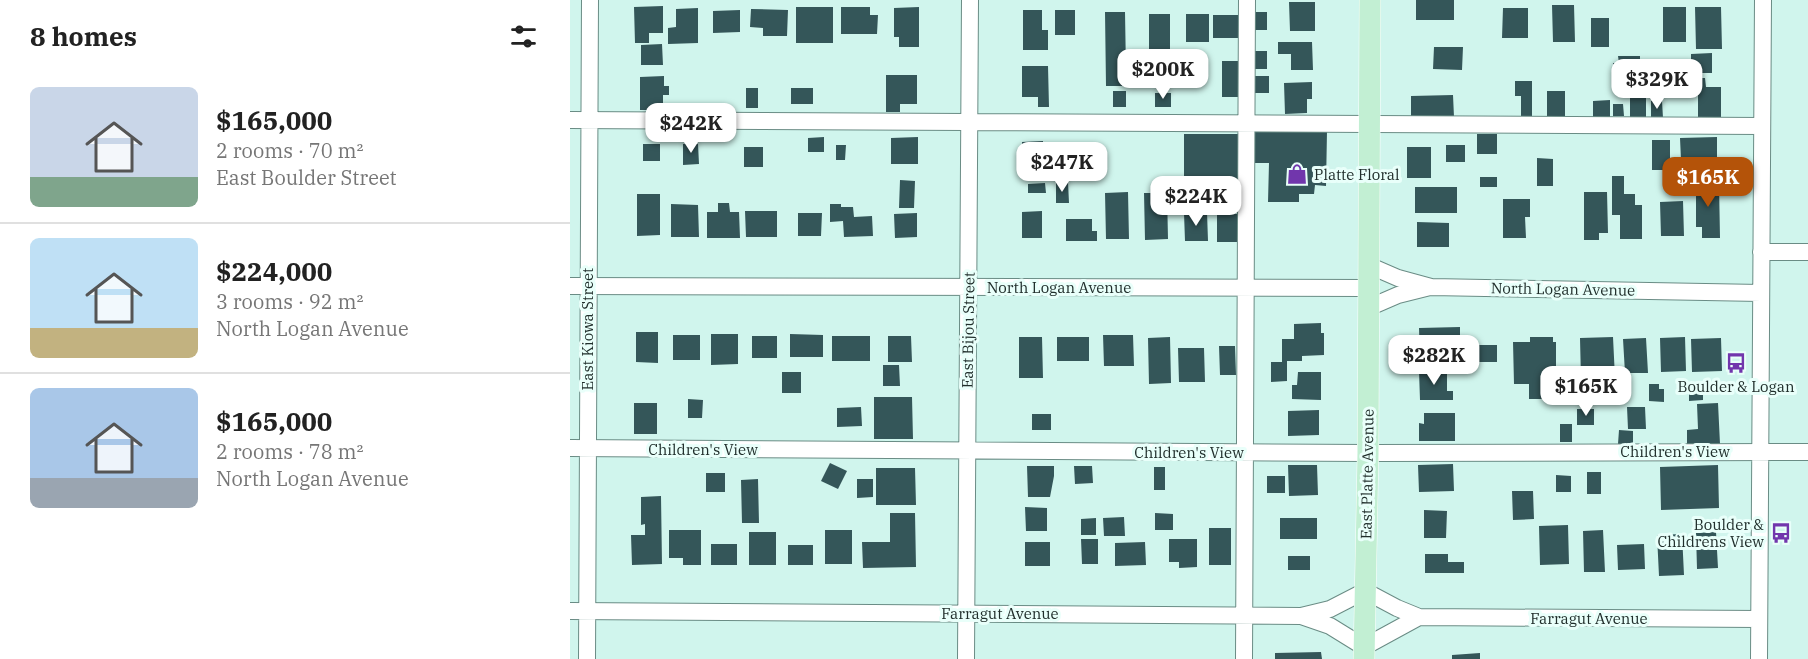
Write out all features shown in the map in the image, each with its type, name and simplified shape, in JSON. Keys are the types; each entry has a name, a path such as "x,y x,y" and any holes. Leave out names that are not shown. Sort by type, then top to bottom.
{"main road":[{"name":"East Platte Avenue","path":"1364,653 1368,453 1370,0"}],"street":[{"name":"East Kiowa Street","path":"587,659 587,611 578,448 587,286 590,0"},
{"name":"East Bijou Street","path":"966,659 970,0"},
{"path":"1244,659 1247,0"},
{"path":"1759,659 1762,0"},
{"path":"570,120 1369,126 1762,126"},
{"path":"1761,252 1808,252"},
{"name":"North Logan Avenue","path":"1368,265 1398,278 1431,286 1761,292"},
{"name":"North Logan Avenue","path":"570,286 1245,288 1368,298"},
{"path":"1368,298 1398,296 1431,286"},
{"name":"Children's View","path":"578,448 1244,453 1808,452"},
{"name":"Farragut Avenue","path":"570,611 1301,616 1330,609 1365,591 1419,617 1759,619"},
{"path":"1301,616 1330,626 1364,653"},
{"name":"Farragut Avenue","path":"1364,653 1419,617"}],"building":[{"path":"1416,0 1454,0 1454,20 1416,20"},
{"path":"1289,2 1315,2 1315,31 1290,31"},
{"path":"1552,5 1574,5 1575,42 1553,42"},
{"path":"663,6 663,33 649,33 649,43 635,43 634,7"},
{"path":"796,7 833,7 833,43 796,43"},
{"path":"841,7 870,7 870,15 878,15 877,34 841,34"},
{"path":"919,7 919,47 899,47 899,37 894,37 894,8"},
{"path":"1663,7 1686,7 1686,42 1663,42"},
{"path":"1695,7 1721,7 1722,49 1696,49"},
{"path":"698,8 698,43 668,44 668,28 676,27 676,9"},
{"path":"1503,8 1528,8 1528,38 1502,38"},
{"path":"751,9 788,10 787,36 763,36 763,28 750,27"},
{"path":"740,10 740,32 713,33 713,11"},
{"path":"1023,10 1042,10 1042,30 1048,30 1048,50 1023,50"},
{"path":"1055,10 1075,10 1075,35 1055,35"},
{"path":"1105,12 1125,12 1126,71 1122,71 1122,86 1106,86"},
{"path":"1255,12 1267,12 1267,30 1255,30"},
{"path":"1149,14 1170,14 1170,71 1149,71"},
{"path":"1186,14 1209,14 1209,42 1186,42"},
{"path":"1213,15 1240,15 1240,38 1213,38"},
{"path":"1591,18 1609,18 1609,47 1591,47"},
{"path":"1278,42 1312,42 1313,70 1291,70 1291,54 1278,54"},
{"path":"662,44 663,65 641,65 641,45"},
{"path":"1434,47 1463,47 1462,70 1433,69"},
{"path":"1255,51 1267,51 1267,69 1255,69"},
{"path":"1712,53 1712,73 1691,73 1691,54"},
{"path":"1618,56 1640,56 1640,71 1630,70 1630,86 1613,86 1613,63 1619,63"},
{"path":"1222,61 1239,61 1239,97 1222,97"},
{"path":"1022,66 1048,66 1049,107 1038,107 1038,97 1022,97"},
{"path":"886,75 917,75 917,104 900,104 900,112 886,112"},
{"path":"664,76 664,86 669,86 669,95 663,95 663,110 640,110 640,77"},
{"path":"1255,76 1269,76 1269,93 1255,93"},
{"path":"1690,78 1705,78 1706,87 1721,87 1721,117 1698,118 1698,87 1691,87"},
{"path":"1515,81 1532,81 1532,117 1521,117 1521,96 1515,96"},
{"path":"1312,82 1312,99 1307,99 1307,113 1285,114 1284,83"},
{"path":"746,88 758,88 758,108 746,108"},
{"path":"791,88 813,88 813,104 791,104"},
{"path":"1113,91 1126,91 1126,107 1113,107"},
{"path":"1547,91 1565,91 1565,117 1547,117"},
{"path":"1630,91 1646,91 1646,118 1630,118"},
{"path":"1155,93 1171,93 1171,107 1155,107"},
{"path":"1453,95 1454,117 1411,118 1411,96"},
{"path":"1610,100 1610,117 1593,117 1593,101"},
{"path":"1651,101 1662,101 1663,118 1651,118"},
{"path":"1613,104 1623,104 1624,116 1613,116"},
{"name":"Platte Floral","path":"1251,130 1327,131 1326,186 1315,185 1314,194 1299,194 1299,202 1268,202 1269,163 1251,163"},
{"path":"1184,134 1239,134 1239,181 1184,181"},
{"path":"1477,134 1497,134 1497,154 1477,154"},
{"path":"824,137 824,152 808,152 808,138"},
{"path":"918,137 918,164 891,164 891,138"},
{"path":"1717,137 1717,159 1681,160 1680,138"},
{"path":"1652,140 1670,140 1670,170 1652,170"},
{"path":"1043,141 1043,161 1022,161 1022,142"},
{"path":"643,144 660,144 660,161 643,161"},
{"path":"683,144 698,144 699,164 683,165"},
{"path":"836,145 846,145 845,160 836,160"},
{"path":"1446,145 1465,145 1465,162 1446,162"},
{"path":"744,147 763,147 763,167 744,167"},
{"path":"1407,147 1431,147 1431,178 1407,178"},
{"path":"1537,158 1553,159 1553,186 1537,186"},
{"path":"1696,175 1706,175 1706,184 1719,183 1720,238 1702,238 1702,227 1696,227"},
{"path":"1612,176 1624,176 1624,194 1635,194 1635,205 1642,205 1642,239 1620,239 1620,215 1612,215"},
{"path":"1480,177 1497,177 1497,187 1480,187"},
{"path":"900,180 915,181 914,208 899,208"},
{"path":"1056,182 1068,182 1069,203 1056,203"},
{"path":"1045,183 1046,193 1028,193 1028,184"},
{"path":"1415,187 1457,187 1457,213 1415,213"},
{"path":"1128,192 1129,239 1106,239 1105,193"},
{"path":"1584,192 1607,192 1608,233 1599,233 1599,240 1584,240"},
{"path":"1144,193 1167,193 1168,239 1145,240"},
{"path":"637,194 660,194 660,235 637,236"},
{"path":"1503,199 1530,199 1530,217 1525,217 1526,238 1503,238"},
{"path":"1683,201 1684,236 1661,236 1660,202"},
{"path":"718,203 729,203 730,212 739,212 740,238 707,238 707,212 718,212"},
{"path":"671,204 698,205 699,237 671,237"},
{"path":"830,204 853,207 854,217 872,216 873,236 844,237 843,221 830,222"},
{"path":"745,211 777,211 777,237 746,237"},
{"path":"1042,211 1042,238 1022,238 1022,212"},
{"path":"1207,212 1208,241 1185,241 1184,213"},
{"path":"798,213 822,213 821,236 798,236"},
{"path":"917,213 917,237 895,238 894,214"},
{"path":"1217,214 1239,214 1238,242 1217,242"},
{"path":"1066,219 1092,219 1092,231 1097,231 1097,241 1066,241"},
{"path":"1417,222 1449,223 1449,247 1417,247"},
{"path":"1321,323 1321,333 1324,333 1324,355 1302,356 1302,361 1287,361 1287,381 1271,382 1271,362 1282,362 1282,339 1294,339 1294,324"},
{"path":"1460,327 1460,359 1420,360 1419,328"},
{"path":"636,332 658,332 658,363 636,362"},
{"path":"711,334 738,334 738,364 711,365"},
{"path":"790,334 823,335 823,357 790,357"},
{"path":"673,335 700,335 700,360 673,360"},
{"path":"1103,335 1133,335 1134,366 1104,366"},
{"path":"752,336 777,336 777,358 752,358"},
{"path":"832,336 870,336 870,361 832,361"},
{"path":"888,336 911,336 912,362 888,362"},
{"path":"1019,337 1042,337 1043,378 1019,378"},
{"path":"1057,337 1089,337 1089,361 1057,361"},
{"path":"1170,337 1171,383 1149,384 1148,338"},
{"path":"1530,337 1553,337 1553,342 1556,342 1556,372 1567,371 1567,396 1556,397 1556,399 1529,399 1529,384 1514,384 1513,342 1530,342"},
{"path":"1613,337 1615,378 1581,380 1580,338"},
{"path":"1685,337 1686,371 1661,372 1660,338"},
{"path":"1646,338 1648,373 1625,373 1623,339"},
{"path":"1721,338 1722,371 1692,372 1691,339"},
{"path":"1479,345 1497,345 1497,362 1479,362"},
{"path":"1219,346 1235,346 1236,375 1220,375"},
{"path":"1178,348 1204,348 1205,382 1179,382"},
{"path":"883,365 899,365 900,386 883,386"},
{"path":"1447,370 1447,391 1453,391 1453,400 1420,400 1419,371"},
{"path":"782,372 801,372 801,393 782,393"},
{"path":"1298,372 1321,372 1321,400 1292,399 1292,385 1297,385"},
{"path":"1649,384 1659,384 1659,389 1664,389 1664,402 1649,401"},
{"path":"1703,388 1703,400 1689,401 1689,389"},
{"path":"874,397 912,397 913,439 874,439"},
{"path":"688,399 703,400 702,418 688,418"},
{"path":"634,403 657,403 657,434 634,434"},
{"path":"1718,403 1720,444 1687,445 1687,430 1698,429 1697,404"},
{"path":"861,407 862,426 837,427 837,408"},
{"path":"1627,407 1645,407 1646,429 1628,429"},
{"path":"1577,409 1594,409 1594,425 1577,425"},
{"path":"1319,410 1319,435 1288,436 1288,411"},
{"path":"1424,413 1455,413 1455,441 1419,441 1419,423 1424,424"},
{"path":"1032,414 1051,414 1051,430 1032,430"},
{"path":"1560,424 1572,424 1572,442 1560,442"},
{"path":"1619,430 1633,431 1633,444 1618,444"},
{"path":"830,463 847,471 838,489 821,481"},
{"path":"1453,464 1454,491 1419,492 1418,465"},
{"path":"1288,465 1317,465 1318,495 1289,496"},
{"path":"1718,465 1719,508 1661,510 1660,467"},
{"path":"1027,466 1054,466 1050,497 1028,497"},
{"path":"1074,466 1092,466 1093,483 1075,484"},
{"path":"1154,467 1165,467 1165,490 1154,490"},
{"path":"876,468 915,468 916,505 876,505"},
{"path":"1587,472 1601,472 1601,494 1587,494"},
{"path":"706,473 725,473 725,492 706,492"},
{"path":"1556,475 1571,476 1571,492 1556,492"},
{"path":"1267,476 1285,476 1285,493 1267,493"},
{"path":"758,479 759,523 742,523 741,480"},
{"path":"857,479 873,479 873,497 857,498"},
{"path":"1512,491 1533,491 1534,519 1513,520"},
{"path":"661,496 662,564 632,565 631,535 645,535 645,524 641,525 641,497"},
{"path":"1025,507 1047,508 1047,531 1026,531"},
{"path":"1424,510 1447,511 1446,538 1424,538"},
{"path":"890,513 915,513 916,567 863,568 862,542 890,542"},
{"path":"1155,513 1173,514 1173,530 1155,530"},
{"path":"1124,517 1125,536 1104,536 1103,518"},
{"path":"1096,518 1096,535 1081,535 1081,519"},
{"path":"1280,518 1317,518 1317,539 1280,539"},
{"path":"1568,525 1569,564 1540,565 1539,526"},
{"path":"1209,528 1231,528 1231,565 1209,565"},
{"path":"669,530 701,530 701,565 683,565 683,558 669,558"},
{"path":"825,530 852,530 852,564 825,564"},
{"path":"1603,530 1605,572 1584,572 1583,531"},
{"path":"749,532 776,532 776,565 749,565"},
{"path":"1716,532 1718,568 1697,569 1696,533"},
{"path":"1682,534 1684,575 1659,576 1657,535"},
{"path":"1081,539 1098,539 1098,564 1082,564"},
{"path":"1169,539 1197,539 1197,567 1179,568 1179,562 1169,562"},
{"path":"1025,542 1050,542 1050,566 1025,566"},
{"path":"1145,542 1146,565 1115,566 1115,543"},
{"path":"711,544 737,544 737,565 711,565"},
{"path":"1644,544 1645,569 1618,570 1617,545"},
{"path":"788,545 813,545 813,565 788,565"},
{"path":"1425,554 1448,554 1448,562 1464,562 1464,573 1425,573"},
{"path":"1288,556 1310,556 1310,570 1288,570"},
{"path":"1321,652 1322,659 1275,659 1275,653"},
{"path":"1480,653 1480,659 1452,659 1452,655"}],"place":[{"name":"Platte Floral","path":"1297,174"},
{"name":"Boulder & Logan","path":"1736,363"},
{"name":"Boulder & Childrens View","path":"1781,533"}]}
